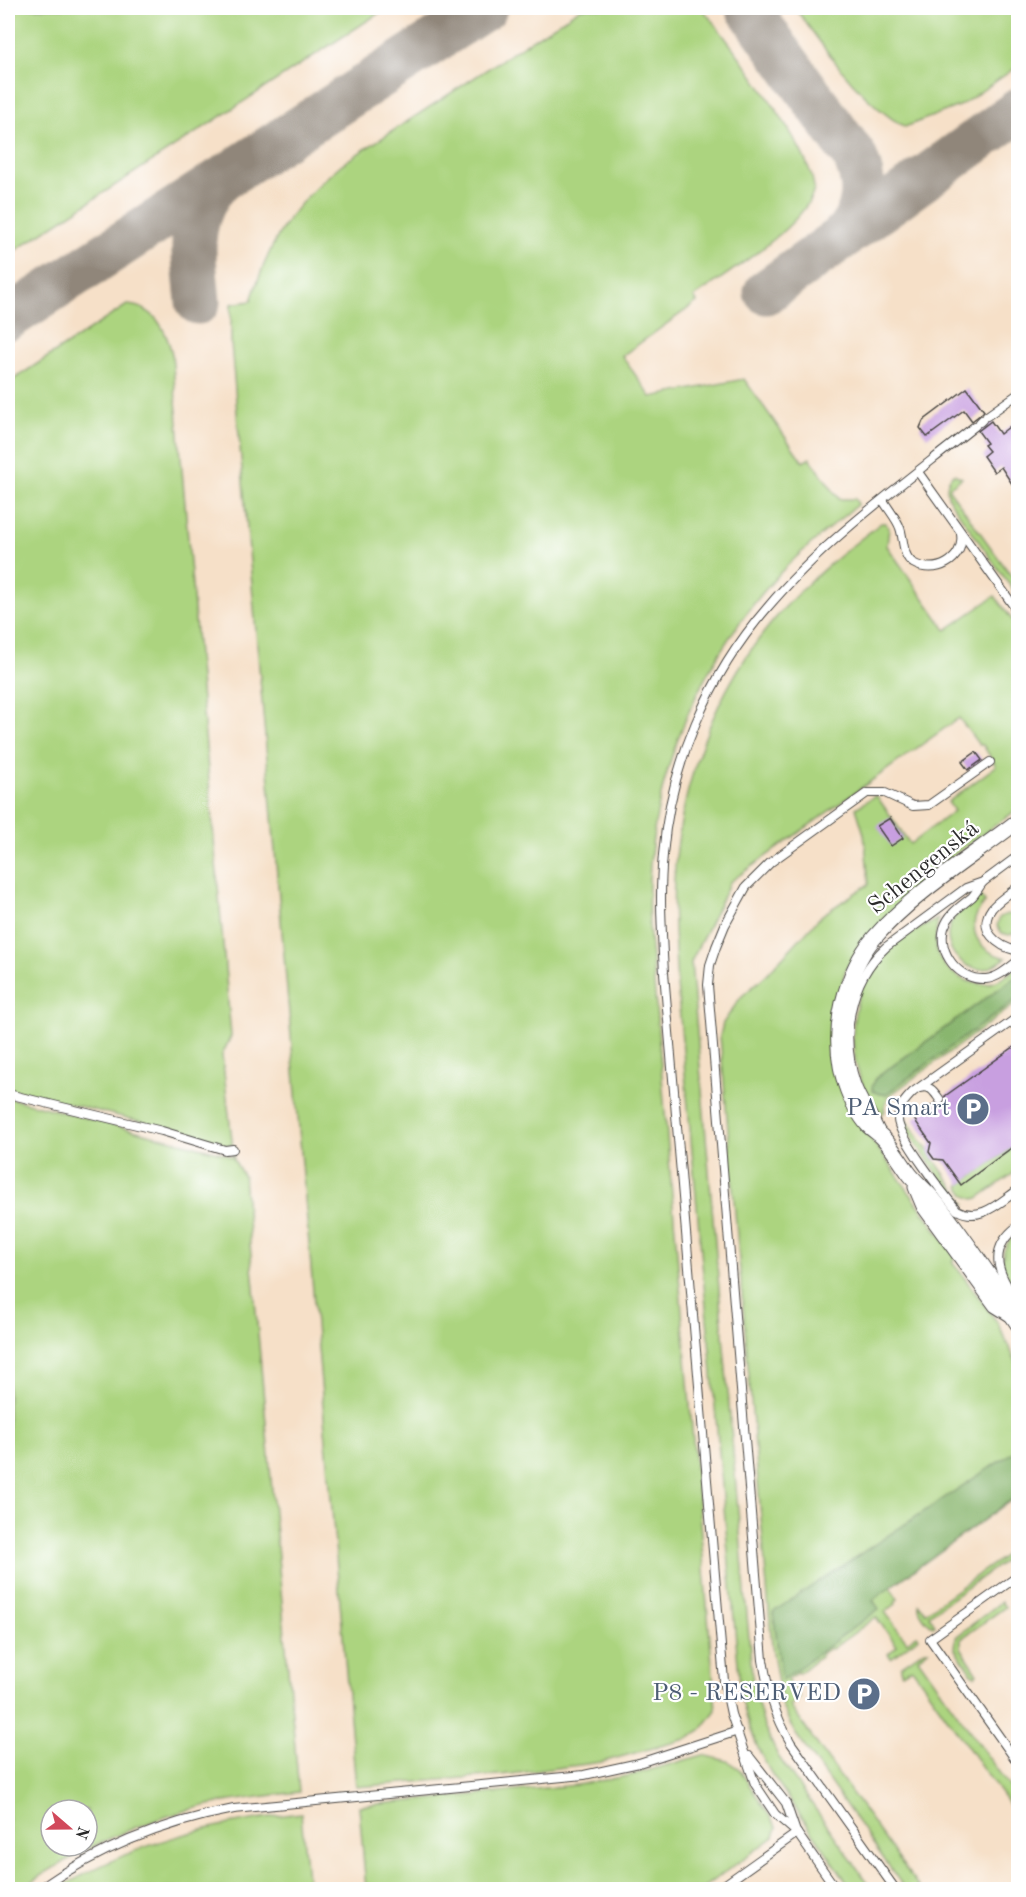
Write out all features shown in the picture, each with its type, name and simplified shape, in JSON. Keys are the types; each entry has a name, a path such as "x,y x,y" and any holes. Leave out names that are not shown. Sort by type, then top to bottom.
{"street":[{"name":"Schengenská","path":"1016,1314 934,1199 909,1174 883,1138 868,1126 859,1112 851,1099 841,1067 838,1036 839,1020 848,982 864,951 906,907 1018,821"}],"lane":[{"path":"837,1890 797,1833 775,1814 755,1784 731,1714 724,1681 664,974 661,902 663,855 672,800 687,748 702,710 729,659 765,610 789,583 823,551 981,421 1018,394"},
{"path":"918,472 1018,612"},
{"path":"883,500 900,527 908,558 923,567 940,567 956,555 962,541 958,527"},
{"path":"896,1890 781,1726 767,1684 763,1660 708,985 710,965 725,925 746,887 771,862 867,793 885,793 913,806 929,805 990,762"},
{"path":"883,1138 876,1119 861,1095 852,1068 849,1025 855,996 869,965 886,946 966,888 983,882 1018,856"},
{"path":"983,882 973,896 954,910 948,918 943,936 946,954 957,969 986,979 1000,974 1018,961"},
{"path":"1018,886 993,908 987,918 986,929 988,934 1000,944 1018,951"},
{"path":"1018,1017 919,1088 903,1103 898,1117 898,1124 905,1138 957,1210 977,1215 1018,1190"},
{"path":"919,1088 930,1088 940,1100"},
{"path":"8,1094 162,1131 225,1150 233,1149"},
{"path":"1016,1314 998,1265 1005,1239 1018,1226"},
{"path":"1018,1576 930,1639 1018,1763"},
{"path":"38,1890 88,1860 148,1832 214,1813 234,1809 584,1775 639,1763 738,1731"},
{"path":"746,1753 786,1803 797,1833"},
{"path":"717,1890 797,1833"}],"green space":[{"path":"8,8 387,8 8,255"},
{"path":"581,8 702,8 788,128 803,155 812,178 813,193 806,207 794,221 761,250 694,297 697,302 622,356 651,397 744,379 803,462 810,458 839,499 855,499 858,504 780,573 721,650 698,692 679,736 664,782 654,828 649,876 649,925 716,1710 701,1730 686,1739 602,1762 511,1774 356,1787 231,343 231,304 251,301 266,259 285,225 309,195 342,164"},
{"path":"795,8 1018,8 1018,66 961,105 905,127 872,103 844,74"},
{"path":"127,305 145,310 158,321 167,336 172,354 231,1036 222,1055 234,1160 244,1177 299,1792 208,1805 158,1819 99,1843 99,1798 39,1798 39,1858 71,1858 19,1890 8,1889 8,1098 226,1154 233,1158 232,1144 227,1146 164,1127 8,1089 8,383"},
{"path":"954,474 962,478 950,487 950,491 1018,585 1018,597 950,501 947,486"},
{"path":"881,523 885,523 889,528 887,546 946,630 995,596 1018,628 1018,809 934,869 890,913 857,951 845,971 838,1002 861,1125 956,1257 952,1261 997,1322 1018,1366 1018,1495 890,1587 898,1599 896,1604 885,1612 907,1642 917,1635 919,1637 891,1658 888,1654 897,1646 876,1617 788,1679 789,1684 800,1698 790,1706 920,1889 905,1889 795,1733 782,1707 772,1646 720,1036 723,1023 741,997 766,975 822,915 869,884 864,834 856,808 876,795 910,844 954,811 948,802 996,766 983,745 979,745 959,718 730,882 691,962 753,1685 764,1726 778,1756 872,1889 852,1889 771,1773 753,1736 741,1697 677,984 674,919 674,880 684,808 693,772 719,705 756,642 779,614 815,577"},
{"path":"979,895 985,902 975,920 976,937 987,950 1006,958 985,969 967,966 960,961 950,947 948,938 952,921"},
{"path":"1007,914 1018,916 1018,932 1009,935 1002,933 997,926 1000,917"},
{"path":"938,919 935,939 937,952 952,973 968,981 986,984 1001,979 1018,967 1018,975 876,1078 886,1093 1018,998 1018,1002 889,1096 882,1114 866,1092 859,1075 853,1038 857,1002 872,968 883,954 916,930"},
{"path":"1018,975 1018,998 886,1094 873,1091 872,1087 876,1078"},
{"path":"905,1118 966,1205 954,1198 910,1135 906,1128"},
{"path":"1018,1143 1018,1170 978,1198 966,1196 959,1186"},
{"path":"1018,1232 1018,1294 1005,1270 1003,1254 1010,1239"},
{"path":"1018,1449 1018,1495 873,1600 879,1609 782,1680 773,1612"},
{"path":"1018,1546 1018,1551 929,1615 935,1625 933,1626 923,1616 919,1604 926,1612"},
{"path":"1001,1602 1005,1607 961,1639 961,1648 978,1674 976,1676 972,1674 955,1649 956,1637"},
{"path":"924,1650 928,1650 918,1658 1018,1799 1018,1818 912,1668 901,1673 901,1666"},
{"path":"703,1755 727,1761 739,1769 777,1827 774,1837 701,1889 366,1889 359,1806 577,1785 632,1775"},
{"path":"301,1813 308,1889 58,1889 117,1858 175,1837 235,1823"}],"building":[{"path":"967,388 984,411 972,421 964,410 927,437 920,428 923,421"},
{"path":"1018,420 1018,493 1001,467 994,472 983,456 989,451 984,445 987,443 978,431 991,421 1000,434"},
{"path":"976,752 982,760 968,770 962,762"},
{"path":"890,818 903,838 891,846 877,826"},
{"name":"PA Smart","path":"1018,1044 1018,1143 961,1185 943,1160 934,1159 929,1152 931,1143 914,1119 935,1103 938,1106 943,1105 946,1102 945,1096"}],"taxiway":[{"path":"8,318 485,8"},
{"path":"748,8 855,157 862,179 862,200 856,219 841,238"},
{"path":"766,292 1018,111"},
{"path":"198,302 194,254 196,224 208,195 219,181"}],"place":[{"name":"PA Smart","path":"973,1109"},
{"name":"P8 - RESERVED","path":"864,1694"}]}
